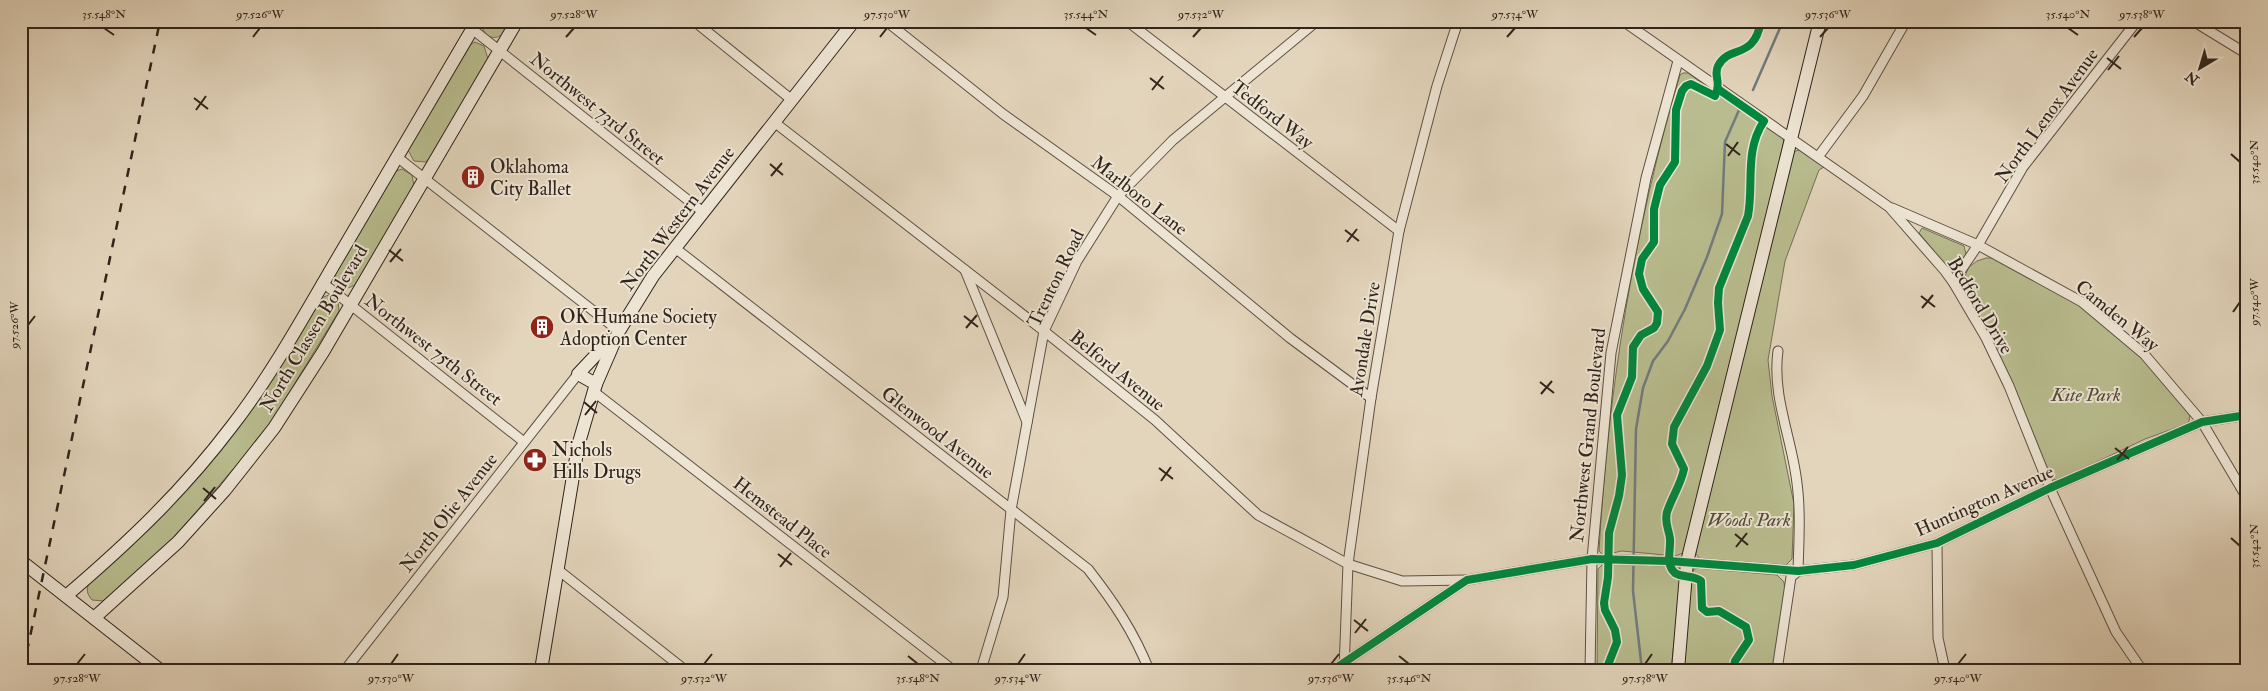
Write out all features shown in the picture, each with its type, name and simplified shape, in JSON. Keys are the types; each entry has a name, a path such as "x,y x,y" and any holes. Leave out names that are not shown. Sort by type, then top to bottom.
{"street":[{"name":"North Classen Boulevard","path":"94,618 178,542 250,460 303,386 517,21"},
{"path":"694,21 792,100"},
{"name":"North Western Avenue","path":"541,670 578,446 594,387 619,331 653,276 854,21"},
{"name":"Marlboro Lane","path":"886,21 1003,114 1118,196 1290,338 1371,398"},
{"name":"Tedford Way","path":"1128,21 1399,231"},
{"name":"Trenton Road","path":"981,670 1003,597 1012,510 1044,331 1077,261 1118,196 1172,140 1317,21"},
{"name":"Avondale Drive","path":"1345,665 1348,564 1371,398 1399,231 1437,86 1458,21"},
{"name":"Bedford Drive","path":"1623,21 1749,112 1790,138 1889,207 1953,282 1986,338 2050,488 2116,632 2142,670"},
{"path":"1678,670 1687,562 1820,21"},
{"path":"1818,158 1863,96 1906,21"},
{"name":"North Lenox Avenue","path":"1953,282 1978,245 2023,167 2137,21"},
{"path":"2193,21 2247,54"},
{"name":"North Classen Boulevard","path":"66,596 143,528 199,468 260,388 474,25"},
{"name":"Northwest 73rd Street","path":"474,25 500,50 703,212"},
{"name":"Northwest Grand Boulevard","path":"1590,670 1592,559 1611,353 1646,178 1678,61"},
{"name":"Belford Avenue","path":"774,122 1044,331 1155,420 1258,515 1348,564 1402,581 1466,580"},
{"path":"396,157 619,331 578,374 594,387"},
{"name":"Camden Way","path":"1889,207 1978,245 2082,302 2144,354 2202,422 2247,498"},
{"name":"Glenwood Avenue","path":"675,248 1088,570 1116,605 1139,646 1149,670"},
{"path":"964,269 1027,422"},
{"name":"Northwest 75th Street","path":"323,283 524,442"},
{"path":"1777,670 1791,577 1798,571 1800,504 1796,474 1775,372 1778,352"},
{"name":"North Olie Avenue","path":"345,670 578,374"},
{"name":"Hemstead Place","path":"594,387 953,670"},
{"name":"Huntington Avenue","path":"1333,670 1345,665 1466,580 1592,559 1641,559 1798,571 1854,566 1937,543 2050,488 2202,422 2247,415"},
{"path":"1937,543 1938,638 1945,670"},
{"path":"21,561 160,670"},
{"path":"557,569 685,670"}],"green space":[{"path":"21,21 34,21 21,38"},
{"path":"482,21 511,21 502,34 492,37 487,36 482,28"},
{"path":"475,42 484,46 488,59 430,157 426,162 414,161 408,150 471,44"},
{"name":"Woods Park","path":"1688,73 1739,110 1781,135 1784,141 1685,552 1676,556 1622,551 1603,555 1599,551 1603,491 1616,370 1649,192 1680,75"},
{"name":"Woods Park","path":"1799,150 1824,167 1819,170 1785,261 1768,360 1772,396 1794,504 1792,559 1786,565 1700,559 1696,554 1696,550 1793,152"},
{"path":"402,169 412,175 414,186 355,285 349,288 340,287 334,280 335,274 396,171"},
{"path":"1922,228 1964,246 1966,254 1959,268 1950,270 1919,233"},
{"name":"Kite Park","path":"1993,258 2053,289 2109,326 2131,346 2161,379 2190,414 2189,421 2186,424 2145,439 2059,480 2052,479 1989,334 1964,289 1964,278 1969,267 1977,261"},
{"path":"329,295 338,301 339,311 273,419 248,452 168,544 104,601 92,600 88,592 89,583 162,515 318,299"},
{"name":"Woods Park","path":"1649,562 1679,568 1681,575 1671,670 1597,670 1598,569 1606,564"},
{"name":"Woods Park","path":"1697,568 1777,575 1784,582 1785,594 1773,670 1683,670 1692,576 1693,570"}],"waterway":[{"path":"1753,90 1783,21"},
{"path":"1642,670 1633,591 1636,429 1643,388 1653,361 1668,341 1685,309 1707,257 1722,214 1725,142 1739,110"}],"railway":[{"path":"23,670 160,21"}],"cycle path":[{"path":"1606,670 1617,642 1615,630 1605,610 1604,603 1608,577 1609,533 1619,496 1622,475 1617,415 1632,377 1633,347 1641,335 1654,328 1657,323 1658,312 1643,289 1639,274 1642,259 1654,242 1654,209 1660,185 1675,162 1676,110 1682,91 1691,84 1715,96 1718,86 1716,73 1718,66 1728,55 1747,47 1753,42 1758,34 1761,21"},
{"path":"1718,89 1764,121 1754,144 1748,216 1719,288 1720,330 1707,366 1674,427 1672,444 1684,469 1666,519 1670,539 1669,561 1672,569 1678,575 1701,581 1702,608 1707,612 1719,611 1746,627 1749,640 1735,661 1733,670"},
{"path":"1333,670 1467,580 1592,559 1669,561 1798,571 1854,565 1937,543 2050,488 2202,422 2247,415"}],"place":[{"name":"Oklahoma City Ballet","path":"473,177"},
{"name":"OK Humane Society Adoption Center","path":"542,327"},
{"name":"Nichols Hills Drugs","path":"535,460"}]}
